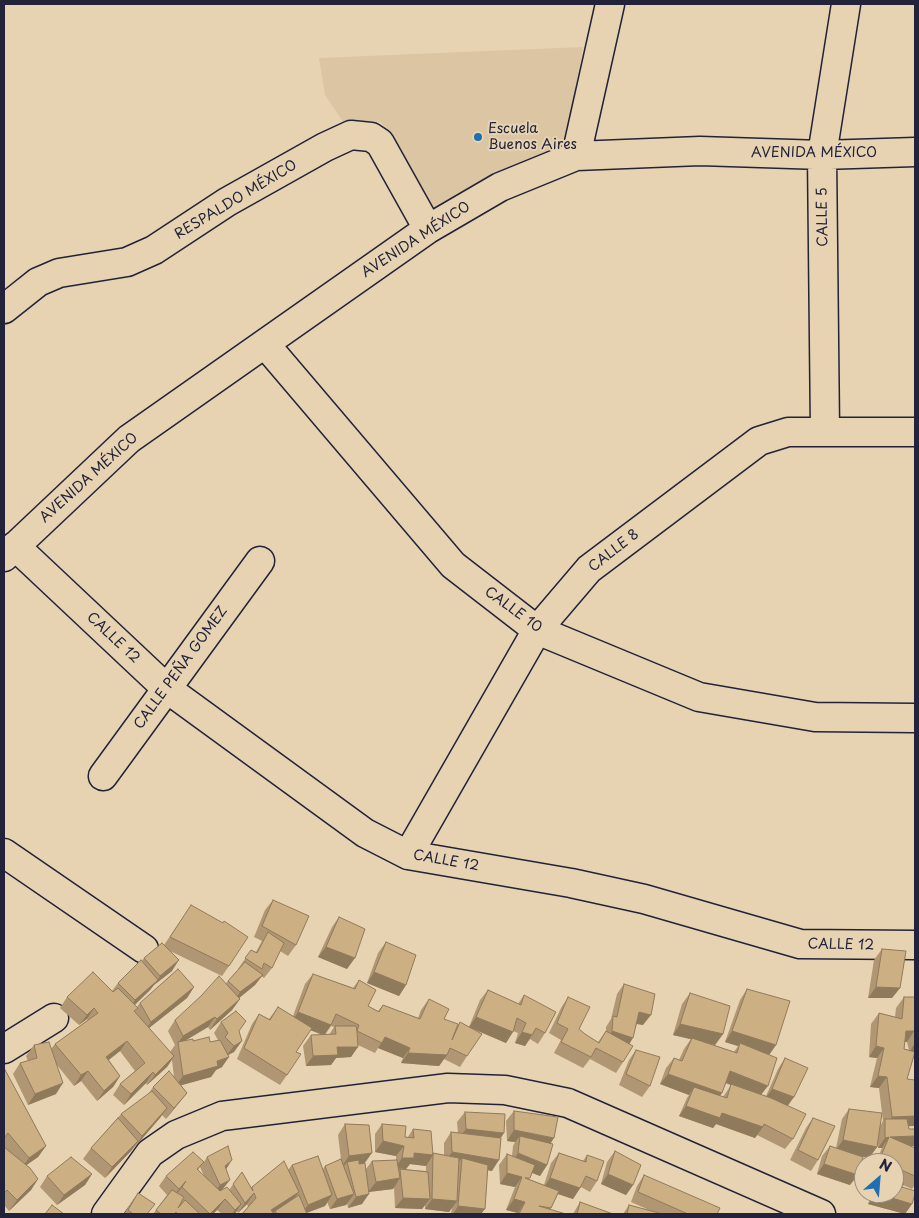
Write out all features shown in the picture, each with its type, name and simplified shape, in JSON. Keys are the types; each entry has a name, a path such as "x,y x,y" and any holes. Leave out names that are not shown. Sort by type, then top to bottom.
{"street":[{"path":"576,156 610,4"},
{"name":"CALLE 5","path":"825,431 822,155 846,4"},
{"name":"RESPALDO MÉXICO","path":"4,309 38,282 59,272 127,262 154,250 227,202 351,135 371,137 380,143 428,229"},
{"name":"AVENIDA MÉXICO","path":"9,552 129,439 428,229 500,187 576,156 700,151 822,155 915,152"},
{"name":"CALLE 10","path":"265,344 453,565 537,630 699,697 815,717 915,718"},
{"name":"CALLE 8","path":"408,855 537,630 589,569 759,441 788,432 915,432"},
{"name":"CALLE 12","path":"9,552 166,688 365,833 408,855 571,883 635,897 800,944 915,946"},
{"name":"CALLE PEÑA GOMEZ","path":"102,776 260,561"},
{"path":"4,853 144,949"},
{"path":"4,1049 54,1018"},
{"path":"106,1214 150,1153 176,1135 222,1116 448,1088 505,1090 568,1104 821,1214"}],"shaded area":[{"name":"Escuela Buenos Aires","path":"583,47 565,144 438,215 381,122 348,129 325,95 319,58"}],"building":[{"path":"273,900 309,916 296,945 262,926"},
{"path":"191,905 223,923 224,921 248,937 229,966 170,937"},
{"path":"339,917 365,929 355,958 326,947"},
{"path":"268,932 284,943 272,968 264,963 262,969 245,958 251,950 257,953"},
{"path":"386,942 416,955 406,985 374,972"},
{"path":"162,943 179,960 160,976 144,958"},
{"path":"882,949 906,951 900,988 876,987"},
{"path":"141,960 158,980 135,1000 118,983"},
{"path":"245,962 263,975 240,992 228,981"},
{"path":"178,969 194,987 151,1022 140,1003"},
{"path":"93,972 113,992 118,988 138,1008 134,1011 174,1056 155,1075 153,1072 131,1094 120,1084 145,1063 127,1041 106,1057 120,1076 104,1091 88,1071 81,1075 55,1044 98,1013 94,1008 87,1015 67,997"},
{"path":"313,974 355,989 359,980 376,990 368,1006 379,1012 383,1005 420,1019 429,999 449,1009 444,1019 458,1024 452,1040 460,1022 482,1034 467,1056 450,1048 447,1055 408,1053 410,1048 385,1037 382,1043 357,1031 359,1025 336,1014 331,1025 298,1012"},
{"path":"219,976 240,999 217,1019 215,1017 183,1036 175,1020"},
{"path":"624,984 655,994 651,1015 639,1012 633,1038 612,1031 613,1016 617,1017"},
{"path":"747,989 790,1001 776,1045 732,1031"},
{"path":"488,990 521,1005 524,995 556,1012 545,1033 536,1028 532,1035 522,1032 526,1023 517,1018 513,1032 476,1017"},
{"path":"690,993 730,1006 723,1034 680,1024"},
{"path":"568,997 590,1007 579,1029 585,1034 599,1043 606,1031 633,1046 623,1062 596,1048 591,1057 561,1042 568,1029 557,1023"},
{"path":"904,997 915,997 915,1035 914,1031 906,1031 904,1049 915,1052 907,1079 915,1080 915,1116 892,1117 887,1077 878,1076 884,1048 876,1046 879,1013 902,1019"},
{"path":"278,1007 312,1028 296,1052 301,1054 287,1075 244,1048 259,1014 270,1020"},
{"path":"236,1011 246,1021 239,1031 242,1041 234,1046 225,1037 228,1033 221,1022"},
{"path":"335,1026 356,1026 358,1047 337,1047 338,1055 313,1056 311,1035 336,1034"},
{"path":"209,1037 210,1042 220,1040 229,1057 217,1061 218,1066 183,1076 178,1042"},
{"path":"692,1038 737,1053 740,1043 777,1058 768,1086 730,1071 722,1093 668,1074 674,1058 682,1061"},
{"path":"49,1042 63,1083 35,1094 20,1063 37,1058 34,1045"},
{"path":"636,1050 660,1057 650,1086 626,1074"},
{"path":"785,1058 808,1068 794,1097 772,1089"},
{"path":"4,1068 46,1146 29,1158 8,1133 4,1138"},
{"path":"169,1071 187,1093 174,1108 153,1087"},
{"path":"731,1084 771,1098 806,1114 793,1139 764,1124 763,1127 722,1113 720,1118 686,1106 694,1087 727,1098"},
{"path":"152,1091 167,1108 142,1136 121,1114"},
{"path":"849,1109 882,1113 877,1147 843,1140"},
{"path":"514,1111 558,1117 554,1138 514,1130"},
{"path":"465,1112 505,1114 504,1133 466,1129"},
{"path":"118,1118 138,1141 112,1167 91,1148"},
{"path":"813,1118 835,1126 818,1160 798,1150"},
{"path":"885,1119 907,1119 909,1129 915,1129 915,1136 890,1137 915,1148 915,1176 904,1171 904,1153 882,1153 889,1137 885,1138"},
{"path":"345,1124 369,1125 372,1153 349,1156"},
{"path":"382,1124 406,1126 405,1137 414,1138 413,1129 431,1131 433,1155 414,1153 414,1158 402,1158 404,1146 383,1141"},
{"path":"451,1132 501,1138 499,1160 452,1152"},
{"path":"520,1136 553,1144 547,1165 518,1153"},
{"path":"228,1146 232,1160 225,1166 230,1180 220,1185 207,1157"},
{"path":"830,1146 854,1154 854,1174 824,1164"},
{"path":"4,1147 30,1168 38,1179 17,1200 7,1190 4,1193"},
{"path":"615,1151 641,1165 633,1185 608,1174"},
{"path":"193,1152 204,1162 197,1169 220,1191 227,1187 241,1204 235,1210 225,1199 210,1214 182,1187 186,1181 179,1189 166,1176"},
{"path":"433,1153 459,1158 457,1201 432,1199"},
{"path":"559,1153 586,1162 587,1155 604,1161 597,1181 586,1176 580,1188 550,1178"},
{"path":"507,1154 535,1165 530,1178 525,1178 559,1191 551,1208 539,1206 566,1214 519,1214 525,1202 514,1199 522,1177 507,1173"},
{"path":"318,1156 332,1195 308,1205 292,1165"},
{"path":"71,1157 92,1174 64,1195 47,1176"},
{"path":"462,1158 488,1165 485,1209 458,1206"},
{"path":"341,1159 354,1194 337,1199 325,1166"},
{"path":"359,1160 359,1164 365,1163 369,1194 356,1197 347,1162"},
{"path":"397,1160 400,1178 376,1182 372,1161"},
{"path":"284,1161 299,1192 271,1210 274,1214 244,1214 256,1198 254,1193 245,1203 233,1184 242,1172 253,1191 252,1187"},
{"path":"400,1169 428,1172 430,1199 403,1198"},
{"path":"644,1175 720,1208 717,1214 688,1214 638,1192"},
{"path":"904,1188 915,1191 912,1204 904,1202"},
{"path":"172,1190 184,1197 178,1208 185,1200 200,1214 177,1214 176,1212 174,1214 161,1214 156,1210"},
{"path":"138,1193 155,1204 147,1214 133,1214 128,1210"},
{"path":"299,1195 307,1214 277,1214 275,1211"},
{"path":"580,1202 613,1214 577,1214"},
{"path":"52,1205 64,1214 45,1214"},
{"path":"629,1205 659,1213 659,1214 627,1214"}],"place":[{"name":"Escuela Buenos Aires","path":"478,137"}]}
